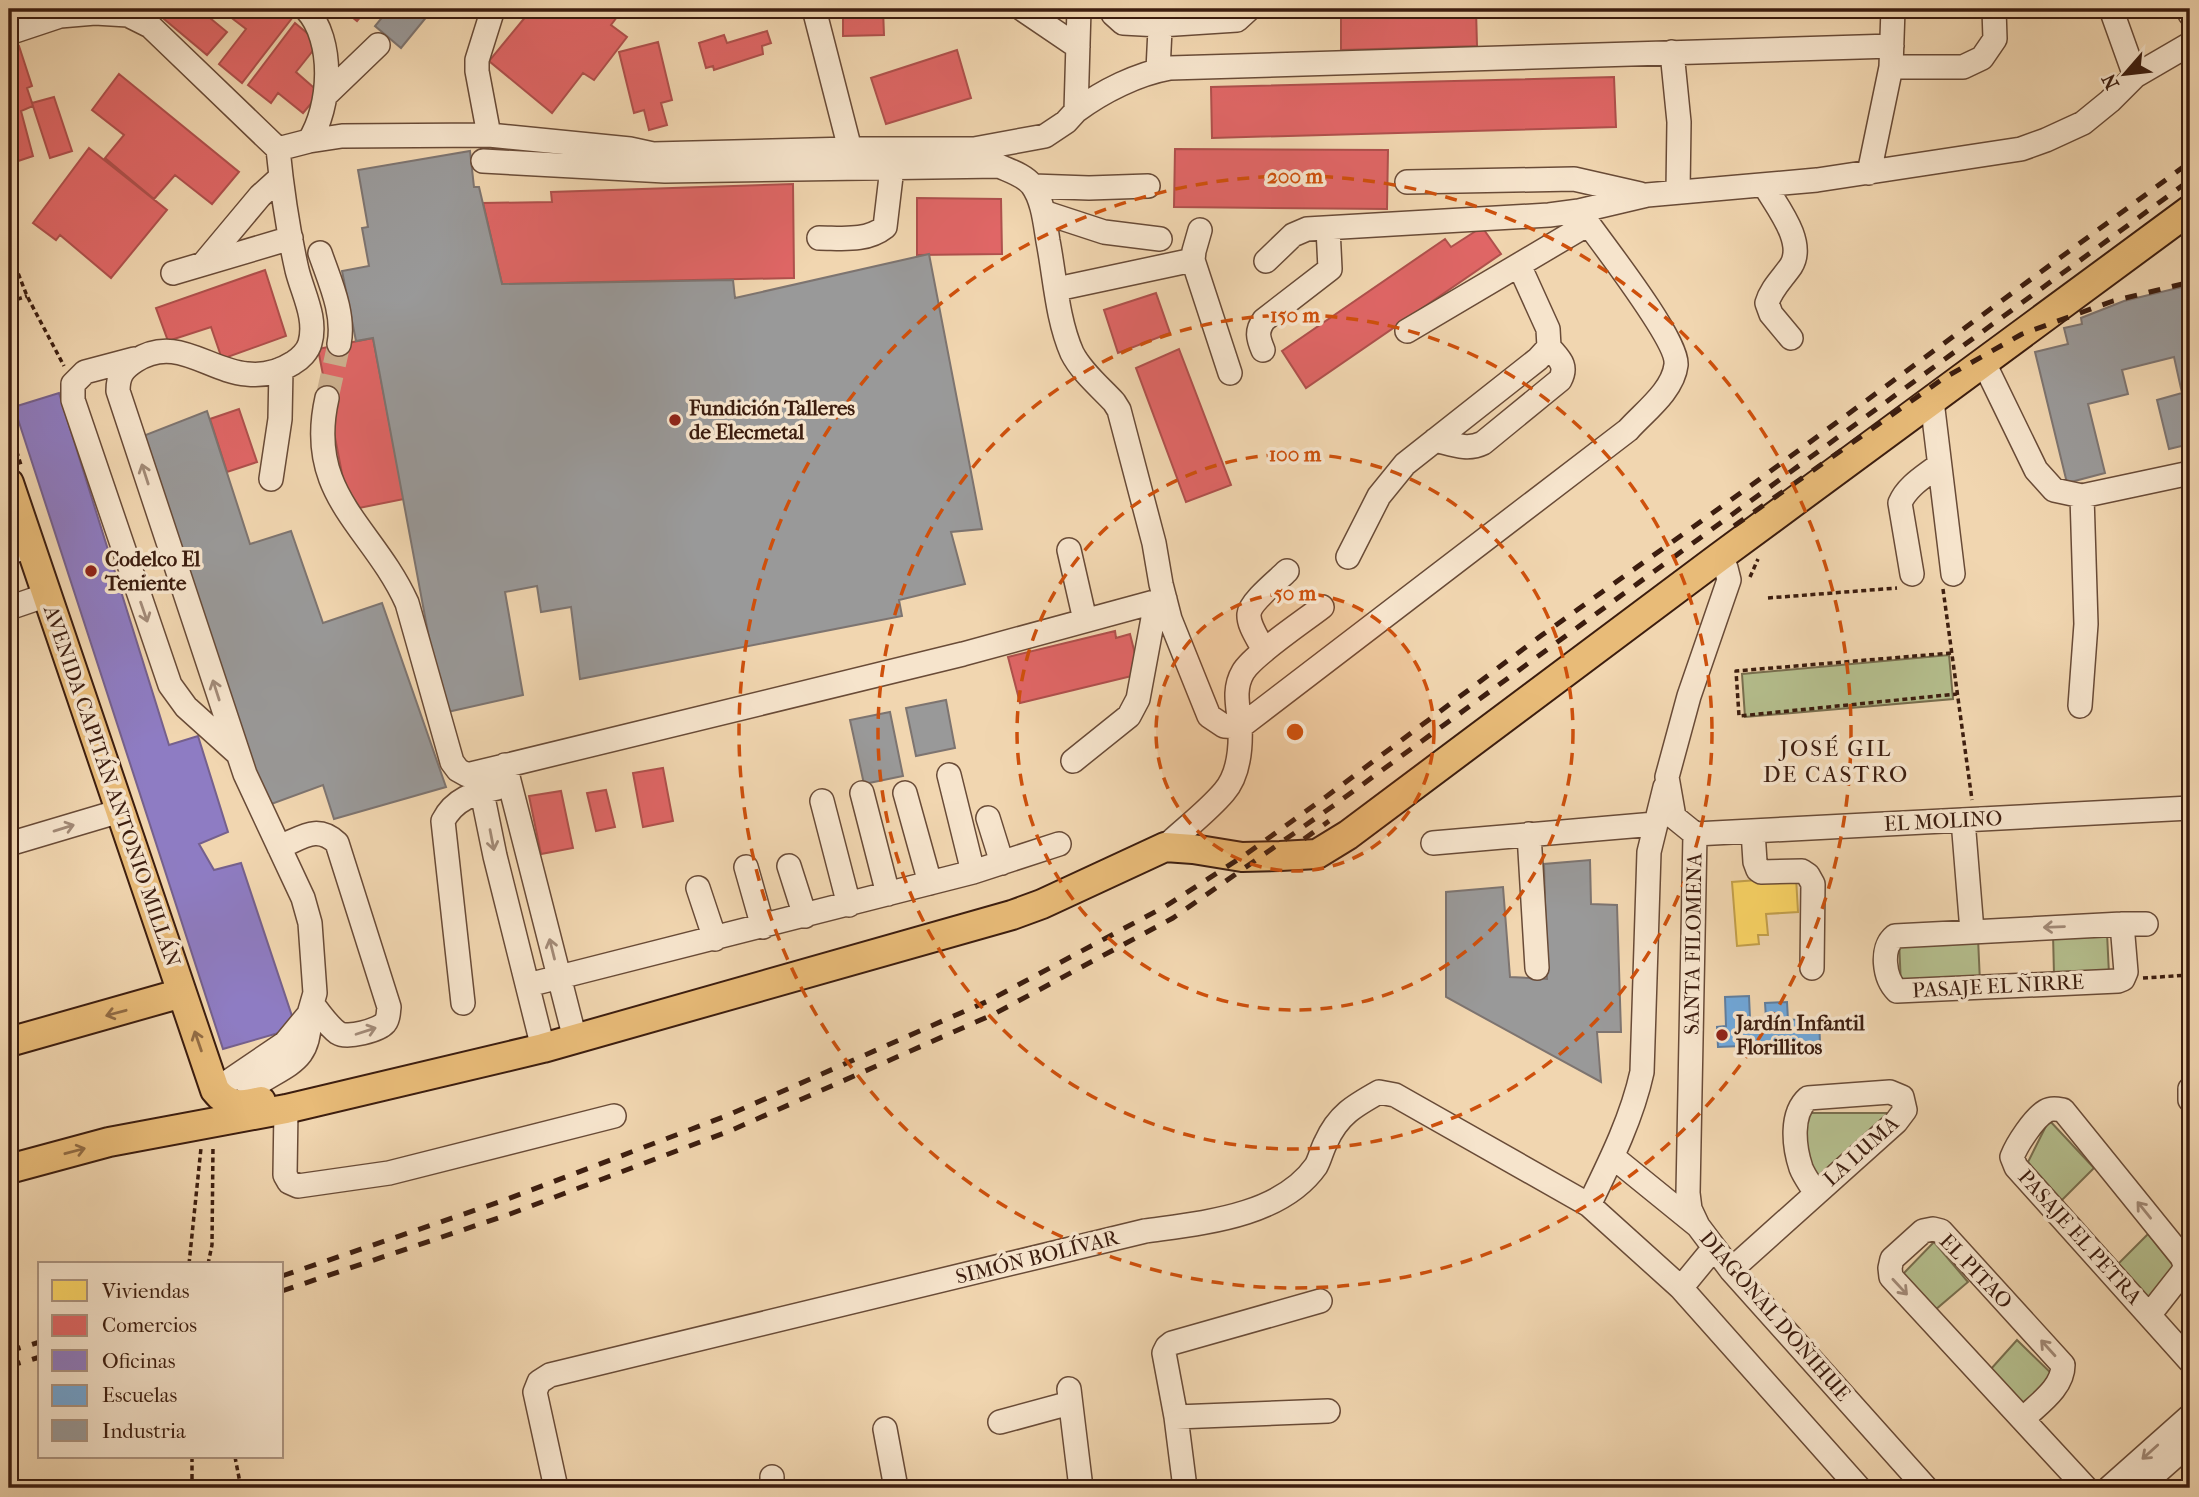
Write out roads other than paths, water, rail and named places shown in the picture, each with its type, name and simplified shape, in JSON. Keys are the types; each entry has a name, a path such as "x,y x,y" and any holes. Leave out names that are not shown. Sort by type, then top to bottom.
{"main road":[{"path":"109,1142 209,1128 573,1031 842,964 1012,915 1042,904 1165,847 1242,857 1317,854 1348,835 2190,210"},
{"name":"AVENIDA CAPITÁN ANTONIO MILLÁN","path":"10,492 19,549 47,595 181,993 227,1082"},
{"path":"9,1042 181,993"},
{"path":"227,1082 221,1098 234,1105 247,1105 541,1040"},
{"path":"9,1169 195,1115 209,1104 227,1082"}],"street":[{"path":"306,9 319,31 326,66 326,95 318,127 309,141"},
{"path":"489,135 477,60 493,9"},
{"path":"814,9 850,149"},
{"path":"1022,9 1078,47"},
{"path":"1076,111 1079,9"},
{"path":"1111,9 1123,23 1160,17 1209,16 1237,20 1249,9"},
{"path":"1869,173 1891,57 1893,9"},
{"path":"278,149 342,136 489,135 630,149 653,154 974,149 1045,135 1066,122 1096,96 1158,70 1170,68 1672,52 1891,57 1963,67 1982,58 1995,39 1994,9"},
{"path":"2111,9 2135,76"},
{"path":"9,33 60,16 95,13 128,15 150,26 278,149 298,272 312,313 310,344 301,358 281,369 260,374 237,373 175,351 85,372 73,384 73,400 170,685 186,707 239,754"},
{"path":"1158,70 1160,17"},
{"path":"1407,331 1519,265 1583,218 1647,195 1765,186 2021,149 2082,123 2110,101 2135,76 2190,44"},
{"path":"326,95 378,45"},
{"path":"1672,52 1679,122 1678,191"},
{"path":"483,160 634,171 999,166 1017,173 1033,187 1043,212 1072,352 1119,410 1154,543 1160,601 1134,709 1073,761"},
{"path":"819,238 863,238 876,234 885,227 892,168"},
{"path":"204,263 260,196 281,177"},
{"path":"1407,182 1574,179 1647,195"},
{"path":"1033,187 1148,186"},
{"path":"1765,186 1792,234 1796,251 1793,263 1770,294 1767,303 1771,314 1791,338"},
{"path":"1043,212 1104,232 1160,239"},
{"path":"1266,261 1293,235 1328,228 1583,218"},
{"path":"1160,601 1170,619 1209,716 1224,726 1240,727 1628,430 1662,393 1672,379 1676,363 1660,325 1583,218"},
{"path":"1263,350 1258,336 1259,327 1264,320 1330,269 1328,228"},
{"path":"1200,230 1193,260 1230,373"},
{"path":"173,272 291,238"},
{"path":"320,253 340,320 339,344"},
{"path":"1057,289 1193,260"},
{"path":"1436,440 1467,448 1483,443 1560,380 1564,372 1563,363 1549,347 1548,329 1519,265"},
{"path":"1348,557 1385,488 1405,464 1538,359 1549,347"},
{"path":"140,358 124,369 118,379 118,391 245,774 303,898 310,923 316,993 310,1009 310,1033 305,1047 298,1059 254,1086 246,1082 227,1082"},
{"path":"1984,363 2036,470 2054,490 2082,496 2190,473"},
{"path":"271,479 280,418 281,369"},
{"path":"327,398 322,436 332,485 358,528 384,560 407,603 452,762 458,770 480,782"},
{"path":"1932,401 1940,465 1948,579"},
{"path":"1907,581 1900,503 1911,487 1940,465"},
{"path":"2080,706 2086,624 2082,496"},
{"path":"1069,550 1085,620"},
{"name":"SANTA FILOMENA","path":"1698,1226 1690,1209 1688,1193 1695,834 1674,817 1667,777 1689,696 1729,580 1726,568 1718,558"},
{"path":"1265,651 1250,622 1249,612 1287,571"},
{"path":"9,608 47,595"},
{"path":"463,1003 443,821 448,811 480,782 1160,601"},
{"path":"1165,847 1226,791 1238,757 1240,727 1237,684 1248,664 1322,607"},
{"path":"508,775 573,1031"},
{"path":"949,775 973,872"},
{"path":"1667,777 1649,852 1642,1072 1613,1157 1582,1201 1681,1288 1859,1488"},
{"path":"480,782 495,856 541,1040"},
{"path":"862,793 888,894"},
{"path":"905,793 930,883"},
{"path":"822,801 849,905"},
{"name":"EL MOLINO","path":"1695,834 2190,808"},
{"path":"9,844 120,811"},
{"path":"988,818 1002,863"},
{"path":"1969,820 1972,931"},
{"path":"1433,843 1655,824"},
{"path":"1752,831 1758,870 1802,871 1813,884 1812,968"},
{"path":"279,847 315,833 327,834 337,843 388,1007 388,1018 383,1026 345,1036 310,1009"},
{"path":"1529,834 1536,968"},
{"path":"528,985 849,905 973,872 1059,844"},
{"path":"789,866 805,916"},
{"path":"746,867 762,927"},
{"path":"698,888 715,939"},
{"name":"PASAJE EL ÑIRRE","path":"2122,925 2126,972 2123,979 2118,981 1896,991 1888,979 1886,949 1895,936 1972,931 2146,924"},
{"path":"2190,1090 2190,1100"},
{"name":"SIMÓN BOLÍVAR","path":"556,1488 535,1392 539,1382 550,1375 1145,1231 1227,1219 1283,1196 1303,1180 1316,1165 1334,1124 1348,1111 1380,1092 1395,1095 1582,1201"},
{"name":"LA LUMA","path":"1731,1270 1896,1122 1905,1110 1902,1097 1890,1092 1808,1098 1800,1105 1796,1114 1796,1139 1801,1168 1815,1192"},
{"path":"286,1109 285,1175 289,1182 298,1186 389,1172 614,1116"},
{"name":"PASAJE EL PETRA","path":"2046,1110 2063,1110 2182,1257 2185,1265 2183,1272 2150,1314 2016,1167 2012,1157 2016,1148 2046,1110"},
{"name":"DIAGONAL DOÑIHUE","path":"1613,1157 1698,1226 1731,1270 1926,1488"},
{"name":"EL PITAO","path":"2023,1419 2059,1383 2063,1375 2063,1365 1941,1231 1923,1231 1892,1259 1891,1278 2086,1488"},
{"path":"1681,1288 1713,1249"},
{"path":"1185,1488 1164,1353 1167,1347 1172,1343 1320,1301"},
{"path":"2150,1314 2190,1361"},
{"path":"1000,1422 1070,1396 1081,1488"},
{"path":"1175,1417 1328,1411"},
{"path":"2109,1488 2190,1416"},
{"path":"885,1429 896,1488"},
{"path":"2139,1488 2190,1443"}],"tunnel":[{"path":"327,398 339,344"}],"railway":[{"path":"284,1275 505,1200 726,1116 988,1001 1166,906 1242,857 1327,796 1542,635 1749,487 2190,162"},
{"path":"284,1290 510,1214 732,1130 994,1014 1173,918 1333,806 2190,180"},
{"path":"1734,526 1944,378 2022,334 2113,301 2190,282"},
{"path":"1304,839 1329,821"},
{"path":"9,1351 38,1343"},
{"path":"9,1366 38,1358"}],"place":[{"name":"Fundición Talleres de Elecmetal","path":"675,420"},
{"name":"Codelco El Teniente","path":"91,571"},
{"name":"Jardín Infantil Florillitos","path":"1722,1035"}],"district":[{"name":"JOSÉ GIL DE CASTRO","path":"1836,761"}]}
